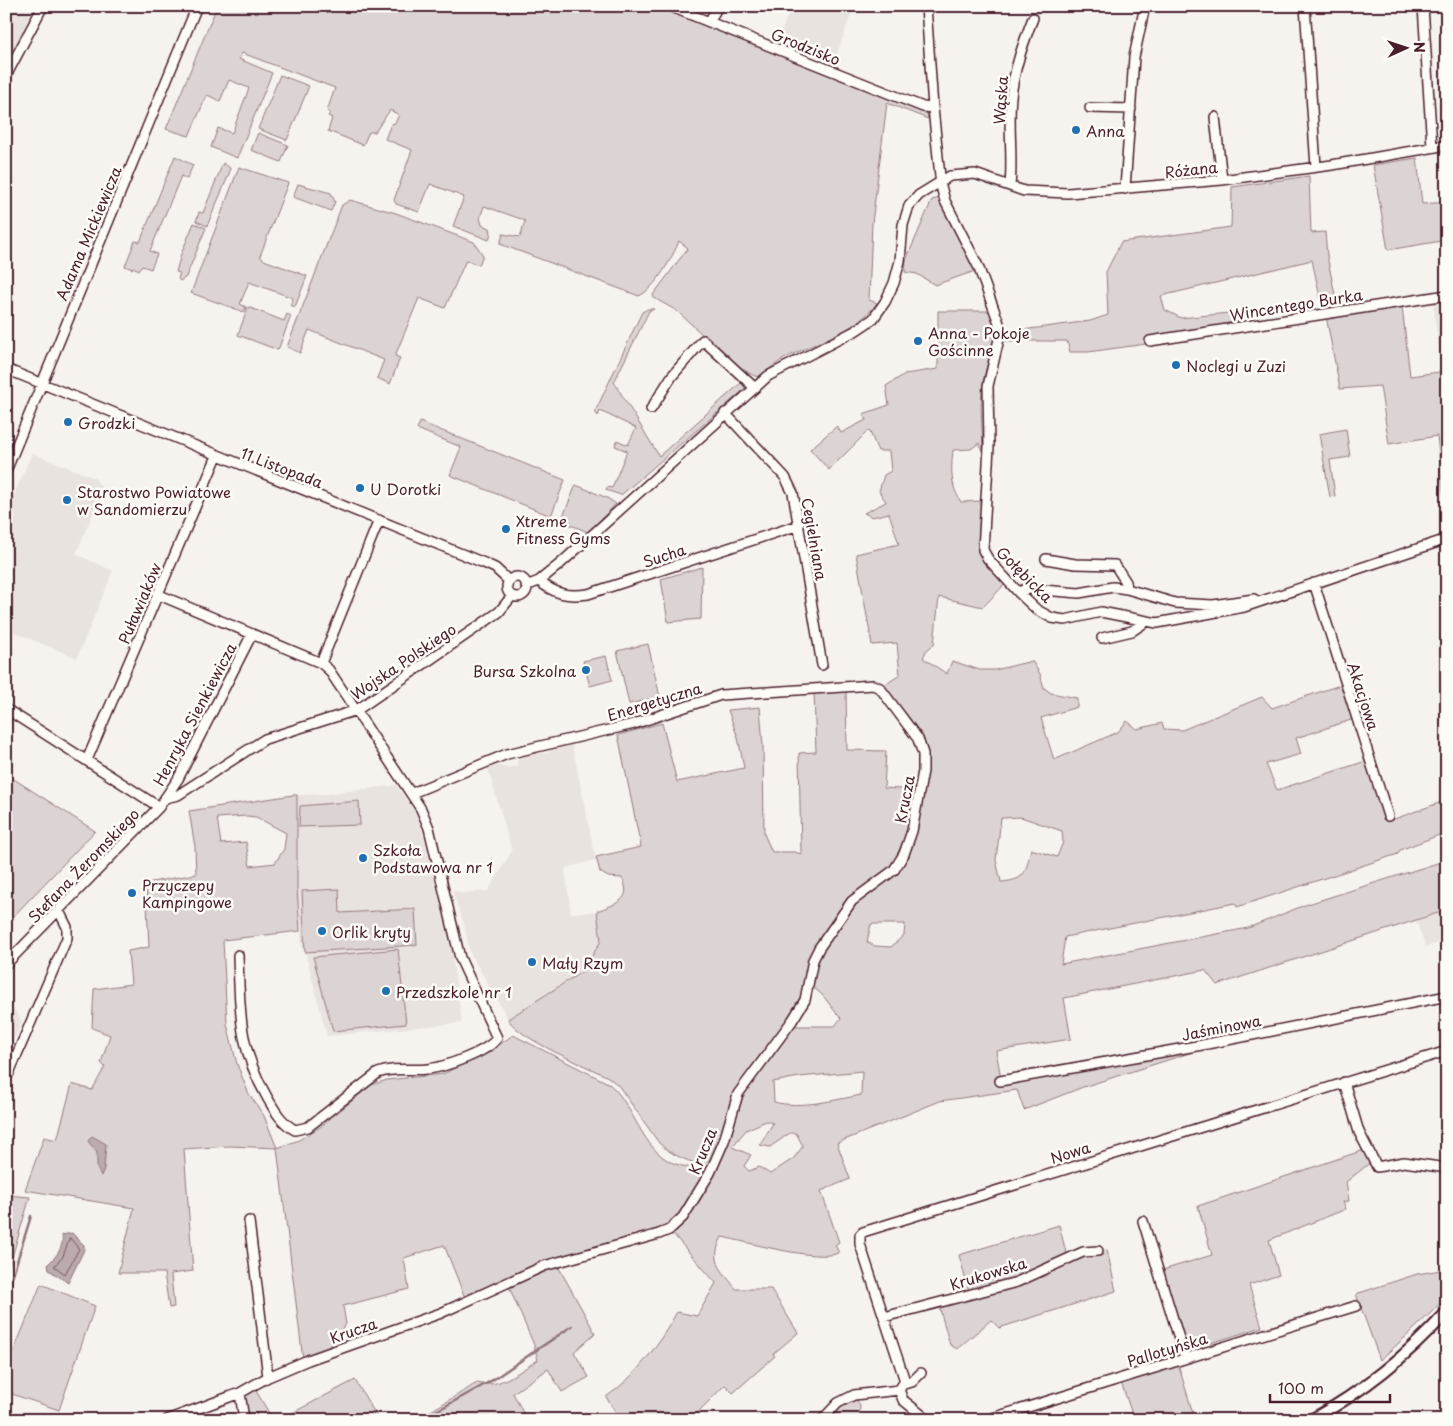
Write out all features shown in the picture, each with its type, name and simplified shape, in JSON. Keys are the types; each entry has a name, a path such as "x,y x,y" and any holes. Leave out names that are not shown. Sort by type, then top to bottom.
{"main road":[{"path":"1311,1420 1376,1378 1413,1346 1447,1312"}],"street":[{"path":"6,76 43,6"},
{"name":"Adama Mickiewicza","path":"6,471 197,6"},
{"name":"Grodzisko","path":"670,6 923,107 933,108"},
{"path":"709,22 718,6"},
{"name":"Gołębicka","path":"926,6 933,108 945,201 978,266 999,324 999,339 988,386 989,447 982,541 988,559 1019,593 1037,610 1052,618 1065,620 1102,612 1157,623 1244,607 1447,539"},
{"path":"1126,189 1134,57 1145,6"},
{"path":"1305,6 1316,167"},
{"path":"1423,6 1432,147"},
{"name":"Wąska","path":"1010,186 1012,163 1011,96 1019,56 1033,18"},
{"path":"1090,108 1131,108"},
{"path":"1215,117 1222,180"},
{"name":"Różana","path":"941,180 956,174 975,174 1032,193 1050,194 1126,189 1222,180 1316,167 1447,145"},
{"path":"526,586 539,581 755,388 779,370 855,331 873,319 885,302 896,276 906,211 919,195 941,180"},
{"name":"Wincentego Burka","path":"1150,341 1447,296"},
{"path":"651,409 672,376 703,340 755,388"},
{"name":"11 Listopada","path":"6,369 484,563 495,568 509,581"},
{"name":"Cegielniana","path":"725,413 790,484 799,525 822,665"},
{"name":"Puławiaków","path":"87,760 217,456"},
{"path":"321,663 378,520"},
{"name":"Sucha","path":"539,581 553,592 571,596 588,594 799,525"},
{"path":"1046,559 1075,564 1115,565 1126,582 1127,589"},
{"path":"512,578 521,578 526,586 523,595 512,596 507,589 512,578"},
{"name":"Akacjowa","path":"1314,583 1388,816"},
{"path":"1019,593 1030,589 1079,593 1113,587 1175,602 1213,606 1274,597"},
{"path":"157,594 321,663 329,670 412,793 429,828 460,958 488,1020 497,1033 495,1042 467,1057 442,1066 414,1070 391,1069 378,1073 334,1105 320,1119 308,1127 295,1130 286,1125 273,1107 257,1080 249,1059 241,1026 238,955"},
{"name":"Wojska Polskiego","path":"165,798 178,795 265,739 357,710 499,612 512,596"},
{"path":"1102,638 1132,631 1147,621"},
{"name":"Henryka Sienkiewicza","path":"159,807 178,779 252,634"},
{"name":"Energetyczna","path":"412,793 506,754 634,724 722,695 873,685 880,688 899,715"},
{"path":"6,709 159,807"},
{"name":"Krucza","path":"167,1420 240,1392 268,1377 441,1313 544,1266 658,1234 676,1225 691,1205 718,1156 738,1094 792,1021 805,1000 813,960 819,948 852,901 894,870 904,854 912,831 924,762 918,739 899,715"},
{"name":"Stefana Żeromskiego","path":"6,964 159,807"},
{"path":"6,1080 67,938 67,927 59,911"},
{"name":"Jaśminowa","path":"1000,1081 1202,1045 1447,996"},
{"name":"Nowa","path":"901,1387 902,1371 860,1244 860,1235 863,1232 1447,1050"},
{"path":"1344,1082 1359,1132 1377,1167 1404,1162 1447,1168"},
{"path":"248,1221 268,1377"},
{"path":"1143,1221 1185,1358"},
{"name":"Krukowska","path":"884,1317 1017,1282 1083,1252 1098,1251"},
{"name":"Pallotyńska","path":"986,1420 1356,1306"},
{"path":"822,1420 838,1403 854,1395 901,1387 912,1382 921,1373"},
{"path":"901,1387 903,1400 928,1420"},
{"path":"240,1392 244,1420"}],"shaded area":[{"path":"6,6 37,6 14,55 6,53"},
{"path":"217,6 660,6 927,113 928,119 887,103 872,223 869,300 877,303 858,322 834,336 784,359 758,377 732,362 677,311 654,298 653,295 688,248 679,241 668,264 657,280 639,296 500,244 503,234 520,237 525,221 521,219 484,206 480,218 482,225 490,228 489,240 453,226 464,197 430,184 419,212 396,204 394,200 412,150 385,139 391,124 395,123 399,115 390,110 375,132 369,132 363,145 328,131 332,118 328,116 330,113 327,111 335,88 242,53 239,59 272,73 237,158 211,147 218,128 232,133 249,88 229,80 220,101 207,95 189,136 166,129"},
{"path":"791,6 854,6 834,63 778,41"},
{"path":"280,75 309,86 287,140 258,129"},
{"path":"258,133 288,145 281,162 251,150"},
{"path":"175,156 193,165 187,179 181,176 150,251 157,254 151,269 142,266 139,270 133,267 132,269 125,266 135,241 140,242"},
{"path":"1417,158 1422,204 1447,202 1447,240 1388,250 1373,165"},
{"path":"223,163 230,168 229,174 207,226 196,221 199,212 203,213"},
{"path":"239,167 288,183 260,256 264,260 307,276 295,307 290,305 293,298 249,282 240,304 246,307 244,312 191,293"},
{"path":"1309,176 1311,233 1325,232 1327,256 1338,309 1323,311 1312,260 1161,296 1165,310 1181,318 1238,312 1240,324 1146,338 1146,344 1088,352 1070,352 1067,341 1006,341 1007,332 1090,321 1108,315 1106,272 1121,242 1231,227 1232,187"},
{"path":"298,184 331,193 335,202 331,211 293,197"},
{"path":"940,198 975,271 935,285 917,274 905,272 906,260 932,200"},
{"path":"350,200 396,213 474,242 483,255 479,265 466,260 445,308 419,298 395,356 400,358 390,384 377,378 384,360 309,330 300,353 287,347 342,205"},
{"path":"194,223 206,228 186,277 180,281 178,279 180,273 176,272 181,254"},
{"path":"1447,299 1447,371 1441,371 1433,300"},
{"path":"1402,306 1410,376 1447,371 1447,527 1437,436 1389,444 1380,386 1340,389 1326,316"},
{"path":"248,307 284,321 287,314 291,316 278,350 238,335"},
{"path":"654,309 649,311 614,382 659,456 742,382 745,389 621,495 606,490 607,487 612,488 627,451 615,446 617,440 628,445 636,428 600,411 598,416 595,412 642,312"},
{"path":"938,311 991,311 994,339 985,373 981,401 983,454 979,443 971,449 953,450 952,470 953,483 961,502 982,501 979,538 982,554 1005,584 983,607 939,597 934,644 926,651 923,658 947,674 952,661 980,670 995,670 1032,661 1040,674 1044,688 1051,693 1077,698 1077,707 1041,718 1054,760 1118,732 1127,721 1137,729 1162,723 1164,729 1182,730 1262,697 1272,708 1343,684 1354,719 1296,738 1301,754 1266,764 1277,790 1366,761 1386,822 1447,800 1447,832 1400,850 1398,854 1237,907 1235,903 1065,937 1061,964 1248,928 1305,905 1447,860 1447,910 1217,985 1205,970 1064,998 1071,1039 996,1051 1001,1078 1194,1043 1196,1051 1083,1087 1024,1110 1017,1090 940,1101 837,1143 850,1179 821,1191 839,1242 835,1245 839,1253 815,1255 799,1253 722,1237 718,1245 717,1259 719,1265 736,1289 771,1289 798,1333 773,1354 775,1356 733,1393 725,1385 690,1420 621,1420 606,1397 628,1379 646,1359 663,1336 677,1312 697,1316 716,1283 672,1233 690,1209 740,1098 792,1026 835,1026 841,1018 824,997 811,987 815,960 853,903 894,875 926,773 927,759 921,736 908,716 883,686 900,675 897,643 872,645 856,554 899,544 889,513 872,517 864,513 886,502 879,491 884,475 891,471 889,451 878,451 869,430 829,470 810,449 837,426 841,433 866,420 863,414 889,405 886,386 905,374 938,369","holes":["1021,817 1062,831 1063,842 1057,857 1031,849 1024,873 1016,879 1001,882 996,860 1001,818","871,924 905,924 904,935 891,947 875,946 867,942","862,1071 861,1095 794,1105 774,1102 773,1082 799,1077","766,1121 773,1123 760,1145 770,1147 790,1133 796,1133 803,1146 794,1158 770,1174 759,1167 749,1171 744,1166 751,1155 732,1147 746,1130"]},
{"path":"420,422 565,480 551,516 450,475 461,447 417,429"},
{"path":"1346,429 1350,457 1330,460 1335,496 1330,497 1319,434"},
{"path":"32,453 95,478 103,489 76,554 113,571 77,658 6,629 6,513"},
{"path":"576,485 607,498 616,504 588,532 561,521"},
{"path":"702,567 701,619 668,622 661,579"},
{"path":"648,644 660,697 629,704 617,651"},
{"path":"606,656 612,680 590,686 583,661"},
{"path":"846,689 847,750 886,751 884,788 915,790 909,829 894,861 883,874 860,890 823,937 801,1005 757,1063 708,1168 677,1156 659,1143 618,1085 608,1077 525,1035 508,1019 583,971 601,941 597,911 616,904 624,897 626,892 622,878 608,877 600,872 596,857 641,847 618,735 662,723 677,782 744,768 738,738 728,710 760,707 763,745 764,834 772,852 795,852 801,854 799,753 816,752 814,691"},
{"path":"572,744 596,860 565,868 571,913 597,911 601,941 583,971 508,1019 470,953 464,925 452,890 461,893 488,891 512,851 488,769 498,765 506,768 517,766 517,760 526,754 546,753 550,752 551,749"},
{"path":"6,774 95,831 6,924"},
{"name":"Szkoła Podstawowa nr 1","path":"396,785 416,813 421,826 450,942 462,1023 327,1036 305,952 302,949 297,889 297,795 326,794"},
{"path":"297,795 297,889 300,931 223,940 227,1024 237,1064 248,1092 264,1116 277,1148 229,1146 184,1149 193,1271 171,1274 174,1307 169,1308 164,1273 118,1273 134,1208 25,1190 44,1137 57,1140 72,1084 92,1090 105,1067 101,1063 110,1035 92,1028 94,989 131,984 128,951 149,947 146,883 196,874 195,847 189,811","holes":["256,817 286,833 284,849 275,863 250,866 246,842 221,844 217,818"]},
{"path":"359,801 360,825 299,827 300,806"},
{"path":"339,889 340,913 415,909 417,945 305,952 302,891"},
{"path":"1447,910 1447,940 1426,947 1416,921"},
{"path":"398,949 406,1024 333,1031 313,957"},
{"path":"6,995 22,1022 6,1056"},
{"path":"513,1035 608,1083 617,1091 649,1143 657,1152 671,1162 707,1173 682,1211 665,1229 584,1251 466,1300 444,1245 404,1258 409,1289 343,1306 346,1324 336,1338 318,1354 303,1360 277,1148 299,1140 320,1127 371,1085 387,1080 443,1074 493,1049"},
{"path":"1364,1150 1371,1162 1346,1182 1349,1201 1343,1202 1346,1209 1269,1240 1279,1275 1249,1285 1262,1327 1188,1350 1163,1270 1212,1255 1198,1206"},
{"path":"6,1195 30,1197 6,1277"},
{"path":"1059,1225 1067,1256 1019,1277 969,1292 959,1255"},
{"path":"1107,1250 1116,1291 999,1328 991,1320 957,1349 950,1345 939,1306 1083,1255"},
{"path":"558,1266 595,1333 574,1352 589,1377 562,1392 548,1369 513,1393 527,1420 416,1420 477,1383 494,1383 509,1378 538,1360 534,1345 509,1287"},
{"path":"1447,1269 1447,1297 1380,1360 1356,1294 1417,1274"},
{"path":"41,1284 95,1306 59,1410 6,1392 6,1370"},
{"path":"1178,1364 1195,1420 1134,1420 1121,1382"},
{"path":"355,1380 379,1420 279,1420"},
{"path":"255,1389 273,1420 246,1420 245,1396"},
{"path":"856,1399 860,1406 859,1420 828,1420 845,1404"}],"water":[{"path":"92,1136 106,1144 104,1169 101,1176 97,1168 97,1153 88,1141"},
{"path":"72,1233 84,1245 84,1250 68,1283 49,1270 48,1264 59,1251 62,1235"}],"waterway":[{"path":"6,1297 31,1216"},
{"path":"420,1420 491,1381 572,1326"},
{"path":"6,1343 12,1349"}],"place":[{"name":"Anna","path":"1076,130"},
{"name":"Anna - Pokoje Gościnne","path":"918,341"},
{"name":"Noclegi u Zuzi","path":"1176,365"},
{"name":"Grodzki","path":"68,422"},
{"name":"U Dorotki","path":"360,488"},
{"name":"Starostwo Powiatowe w Sandomierzu","path":"67,500"},
{"name":"Xtreme Fitness Gyms","path":"506,529"},
{"name":"Bursa Szkolna","path":"586,670"},
{"name":"Szkoła Podstawowa nr 1","path":"363,858"},
{"name":"Przyczepy Kampingowe","path":"132,893"},
{"name":"Orlik kryty","path":"322,931"},
{"name":"Mały Rzym","path":"532,962"},
{"name":"Przedszkole nr 1","path":"386,991"}]}
